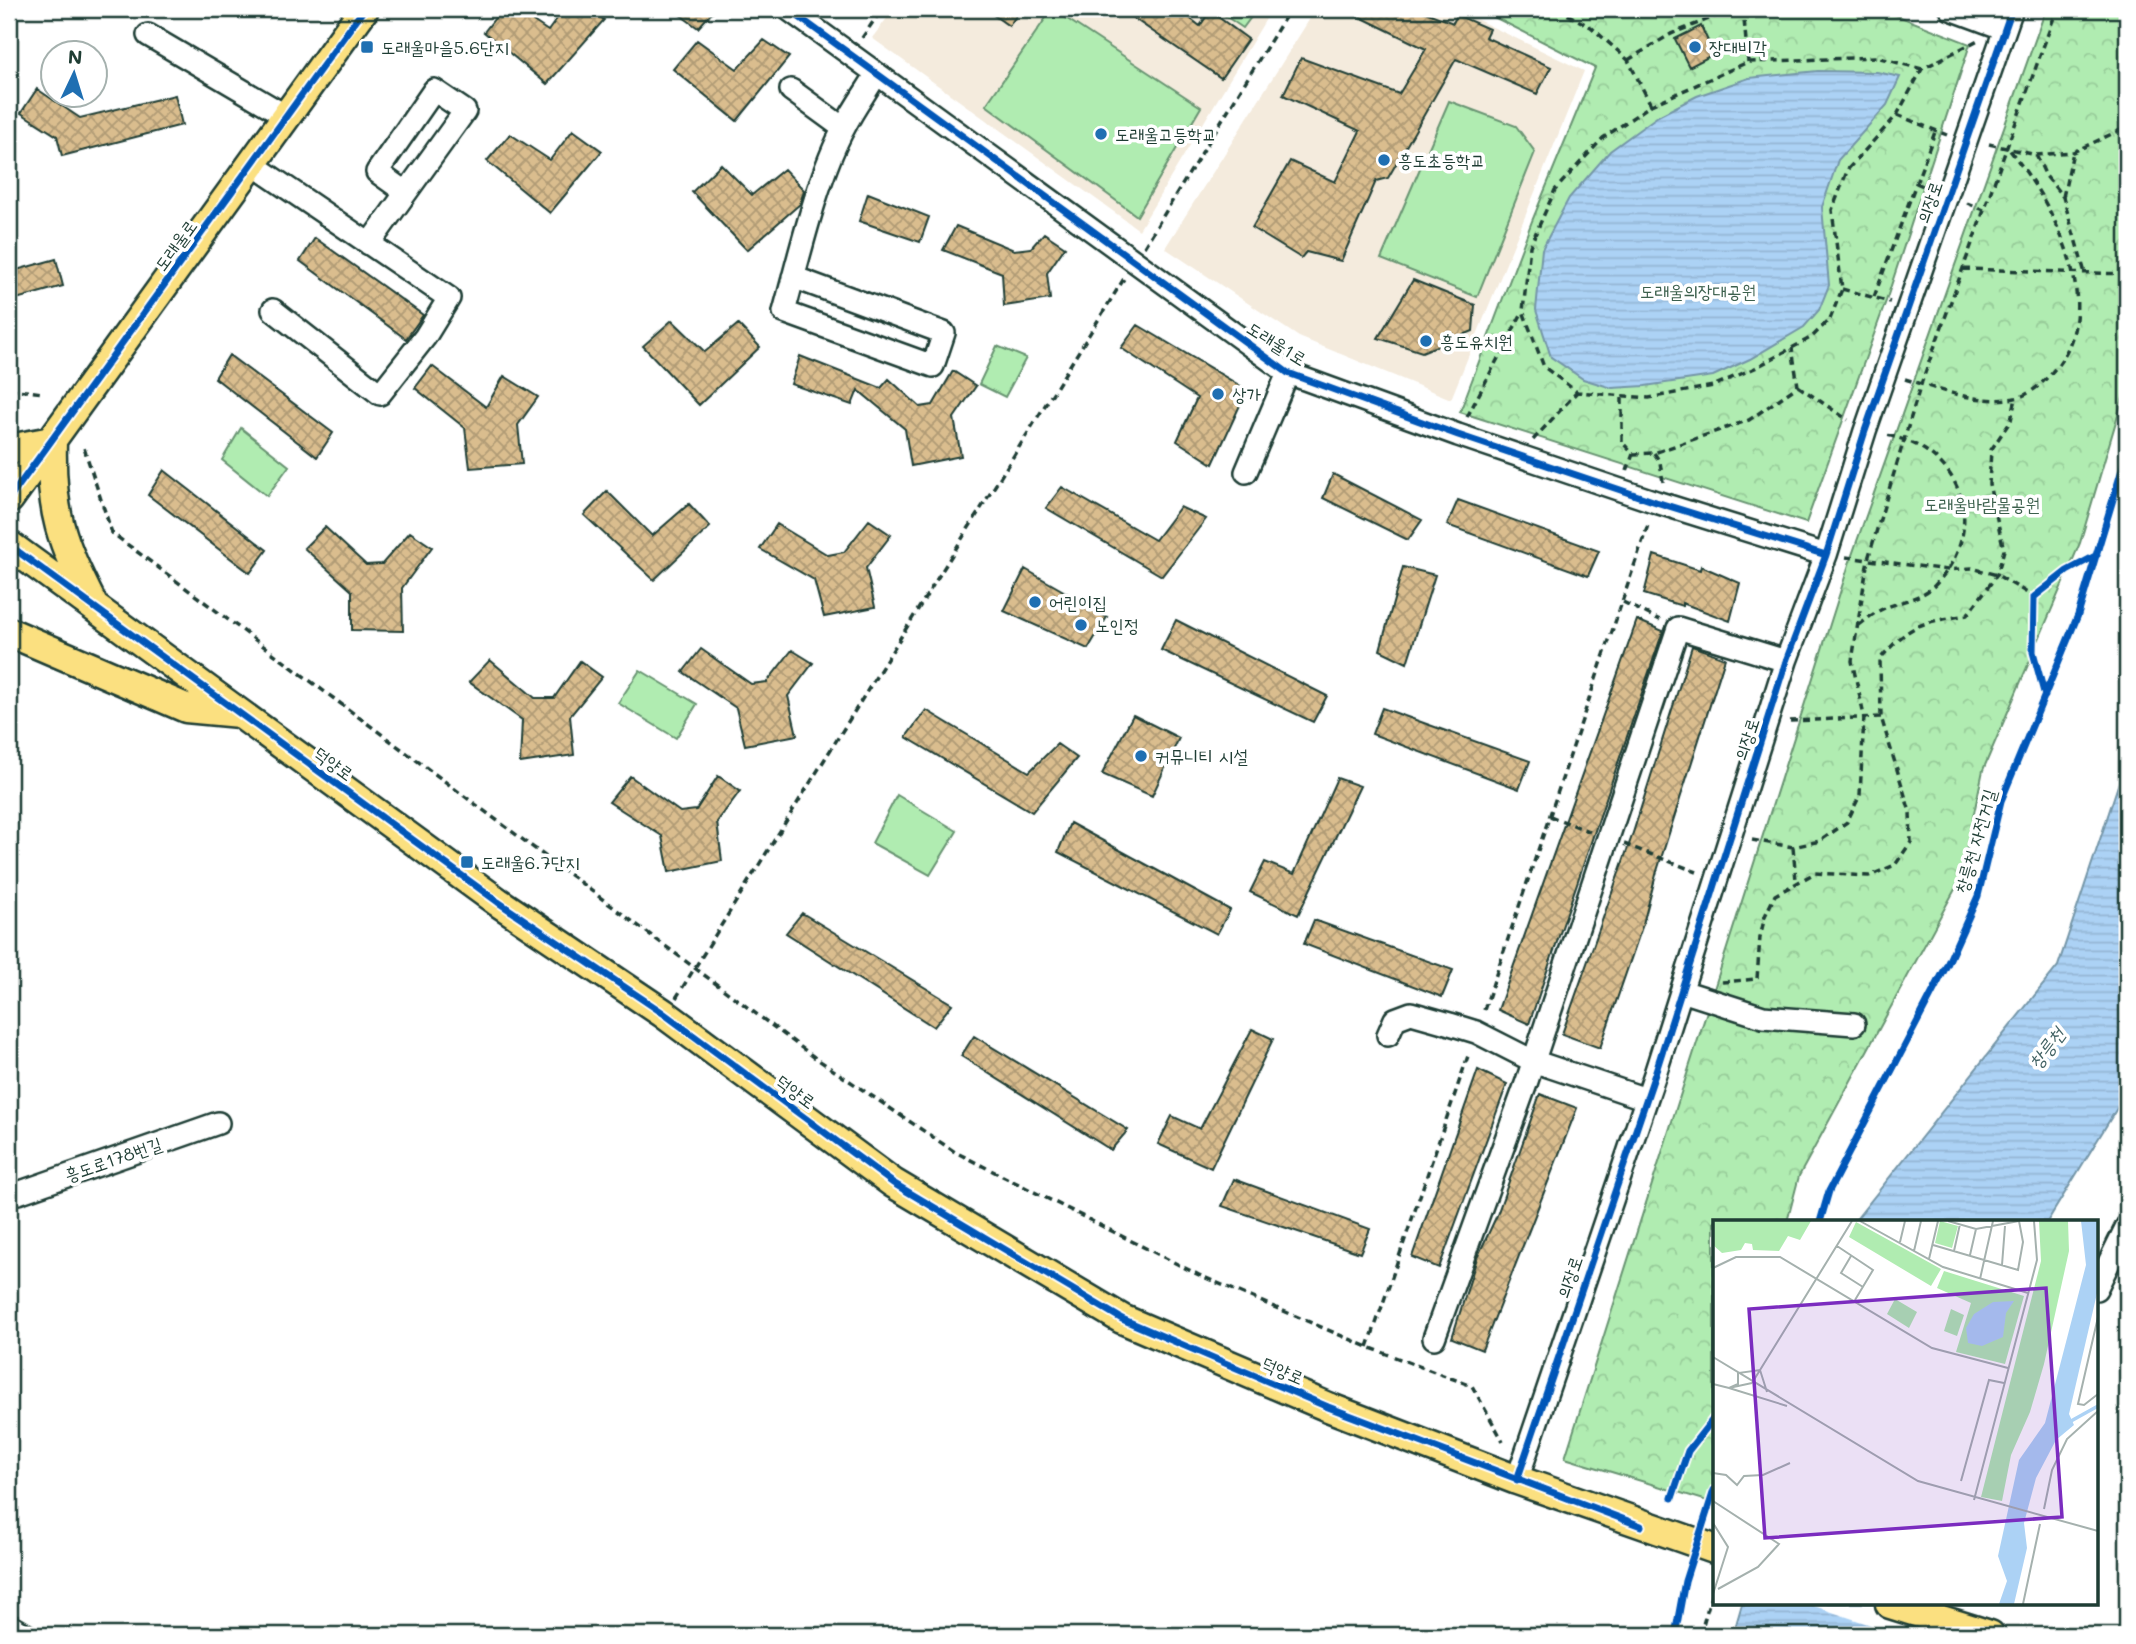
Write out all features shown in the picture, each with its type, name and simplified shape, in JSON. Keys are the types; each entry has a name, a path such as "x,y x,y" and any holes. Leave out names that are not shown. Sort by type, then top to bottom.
{"main road":[{"name":"도래울로","path":"9,499 363,9"},
{"path":"9,449 52,441 55,514 62,539 94,608"},
{"name":"덕양로","path":"9,545 498,902 663,1013 893,1183 1122,1318 1328,1407 1641,1526 1713,1549"},
{"path":"9,632 187,708 239,713"},
{"path":"1896,1606 1990,1635"}],"street":[{"name":"도래울1로","path":"788,9 1288,373 1458,435 1656,502 1835,556"},
{"path":"1951,9 2005,29"},
{"name":"의장로","path":"1517,1480 1682,991 1786,661 1835,556 1865,431 2012,9"},
{"path":"148,35 286,116"},
{"path":"793,277 944,332 933,366 784,312 793,277 843,128 876,75"},
{"path":"369,244 466,111 434,90 377,172 405,192"},
{"path":"791,90 843,128"},
{"path":"252,164 449,298 425,337 380,394 273,310"},
{"path":"1247,472 1288,373"},
{"path":"1434,1338 1533,1061 1678,628 1786,661"},
{"path":"1682,991 1763,1017 1854,1024"},
{"path":"1388,1035 1395,1019 1412,1013 1476,1032 1533,1061 1646,1099"},
{"name":"흥도로178번길","path":"9,1190 18,1193 218,1123"},
{"path":"2098,1285 2127,1226"},
{"path":"9,1625 26,1635"}],"path":[{"path":"862,38 882,9"},
{"path":"1143,249 1290,9"},
{"path":"1558,9 1591,27 1629,60 1651,105"},
{"path":"1629,60 1671,34 1734,9"},
{"path":"1743,9 1748,62"},
{"path":"1752,840 1793,847 1820,841 1847,822 1860,795 1864,716 1852,661 1868,559 1921,384 2057,9"},
{"path":"1523,311 1544,368 1577,393 1622,398 1649,398 1713,386 1812,337 1830,319 1842,289 1832,210 1848,169 1897,115 1922,69 1980,39"},
{"path":"1465,420 1523,311 1530,246 1555,190 1603,138 1651,105 1748,62 1876,57 1922,69"},
{"path":"1897,115 1949,136"},
{"path":"1989,144 2036,155 2073,152 2127,127"},
{"path":"1874,297 1935,132"},
{"path":"1905,379 1980,398 2016,398 2042,384 2062,362 2074,334 2077,305 2074,273 2051,212 2008,148"},
{"path":"2063,198 2073,152"},
{"path":"2036,155 2046,176 2063,198 2085,274"},
{"path":"1916,183 1933,190"},
{"path":"1967,203 1985,211"},
{"path":"1964,269 2127,274"},
{"path":"676,999 1125,278"},
{"path":"1842,289 1893,303"},
{"path":"1792,348 1798,386 1852,422"},
{"path":"1633,454 1654,453 1749,420 1798,386"},
{"path":"9,389 43,393"},
{"path":"1532,441 1577,393"},
{"path":"1622,398 1622,442 1633,454"},
{"path":"1717,982 1757,979 1765,916 1775,895 1796,881 1815,873 1836,877 1869,876 1895,865 1911,842 1910,812 1881,717 1880,659 1903,632 1932,621 1967,615 1997,575 2004,550 1989,484 1991,450 2011,420 2016,398"},
{"path":"1859,625 1878,611 1906,602 1933,588 1962,548 1966,520 1959,492 1945,468 1923,449 1905,439 1886,435"},
{"path":"84,448 112,533 814,1057 955,1152 1199,1275 1368,1347 1472,1386 1503,1441"},
{"path":"1654,453 1662,469 1663,482"},
{"path":"1627,471 1633,454"},
{"path":"1484,1010 1649,522"},
{"path":"1835,556 1948,570 1972,568 1997,575 2034,597"},
{"path":"2034,597 2043,591"},
{"path":"2034,597 2034,611"},
{"path":"1622,602 1678,628"},
{"path":"1790,721 1881,717"},
{"path":"1550,816 1592,832"},
{"path":"1621,843 1697,872"},
{"path":"1793,847 1796,881"},
{"path":"1368,1347 1468,1056"},
{"path":"1700,1635 1713,1590"}],"shaded area":[{"name":"도래울고등학교","path":"894,9 1272,9 1139,230 872,38"},
{"name":"흥도초등학교","path":"1316,9 1455,9 1584,71 1451,399 1299,337 1165,248"}],"green space":[{"path":"1052,9 1201,107 1137,216 986,105"},
{"path":"1215,9 1257,9 1243,28"},
{"name":"도래울의장대공원","path":"1478,9 1880,9 1970,44 1886,301 1806,523 1460,412 1532,221 1595,68"},
{"name":"도래울바람물공원","path":"2046,9 2127,9 2127,384 2080,543 1983,770 1960,880 1799,1176 1788,1220 1713,1220 1713,1503 1565,1458 1851,558"},
{"path":"1449,101 1516,126 1535,152 1477,297 1381,259"},
{"path":"997,346 1026,358 1005,397 979,384"},
{"path":"241,428 289,466 267,496 222,460"},
{"path":"640,670 697,704 676,738 618,703"},
{"path":"897,795 957,831 930,875 872,843"}],"water":[{"path":"1818,71 1877,72 1900,77 1887,105 1838,160 1822,207 1829,285 1819,310 1804,327 1750,359 1713,376 1645,386 1612,388 1583,379 1551,357 1536,310 1542,249 1569,198 1610,151 1658,116 1697,96 1749,78"},
{"name":"창릉천","path":"2127,758 2127,1092 2048,1220 1856,1220 2058,966"},
{"path":"1741,1606 1880,1606 1871,1635 1733,1635"}],"pier":[{"path":"1814,1606 1884,1606 1877,1627"}],"building":[{"path":"502,9 515,9 548,31 564,9 590,9 604,20 547,84 484,32"},
{"path":"672,9 715,9 698,28"},
{"path":"985,9 1021,9 1009,26"},
{"path":"1120,9 1178,9 1200,26 1210,11 1248,39 1221,78"},
{"path":"1344,9 1418,9 1453,23 1457,15 1489,29 1485,37 1551,67 1537,94 1456,59 1388,178 1376,181 1341,261 1306,252 1301,258 1252,228 1290,161 1335,182 1360,131 1283,95 1301,58 1399,94 1426,49"},
{"name":"장대비각","path":"1701,26 1714,54 1689,67 1675,39"},
{"path":"697,40 737,69 764,40 789,57 737,121 673,69"},
{"path":"37,89 38,108 65,108 80,118 175,95 182,125 62,156 57,136 21,113"},
{"path":"573,130 602,151 550,213 487,161 510,134 550,160"},
{"path":"721,164 752,195 784,169 804,190 800,204 747,250 692,192"},
{"path":"868,193 929,217 920,242 859,221"},
{"path":"956,226 1014,250 1031,248 1044,233 1065,247 1047,273 1050,299 1004,306 1002,273 943,250"},
{"path":"315,238 423,315 406,339 300,261"},
{"path":"56,259 63,286 9,301 9,272"},
{"path":"1413,280 1475,305 1473,331 1422,352 1378,338"},
{"path":"672,320 705,352 738,324 760,347 699,405 643,346"},
{"name":"상가","path":"1138,325 1247,390 1213,464 1177,441 1197,398 1121,348"},
{"path":"229,355 333,433 317,457 215,378"},
{"path":"800,356 881,388 889,379 920,407 933,405 953,371 976,386 954,418 961,456 911,466 905,429 858,390 852,405 791,384"},
{"path":"432,366 486,407 504,376 538,397 518,425 522,464 470,468 465,428 415,388"},
{"path":"164,470 267,550 250,573 148,495"},
{"path":"1333,474 1422,520 1408,540 1323,498"},
{"path":"1062,487 1155,540 1180,507 1206,519 1162,576 1046,508"},
{"path":"607,491 652,536 689,504 710,527 654,580 584,515"},
{"path":"1458,500 1599,551 1588,576 1447,525"},
{"path":"869,520 891,535 866,568 875,607 824,617 814,580 760,549 777,524 828,555 844,552"},
{"path":"325,527 366,565 382,564 410,532 432,547 402,588 403,631 352,630 352,591 304,548"},
{"path":"1654,555 1700,570 1701,566 1740,583 1730,621 1682,603 1682,606 1644,594"},
{"path":"1403,567 1435,575 1407,663 1380,650"},
{"path":"1025,569 1067,593 1064,597 1107,617 1088,649 1004,611"},
{"path":"1176,620 1327,696 1313,722 1161,650"},
{"path":"1637,620 1663,631 1529,1024 1498,1010"},
{"path":"1692,646 1725,658 1657,871 1643,924 1600,1048 1562,1034 1632,836"},
{"path":"701,649 751,684 767,682 792,650 813,663 788,696 797,735 745,745 736,708 683,672"},
{"path":"490,660 535,698 554,698 580,661 602,677 570,716 574,755 520,763 522,720 469,682"},
{"path":"1382,708 1530,761 1519,789 1372,734"},
{"path":"926,710 1029,772 1057,744 1077,758 1032,812 906,737"},
{"name":"커뮤니티 시설","path":"1133,715 1179,738 1152,796 1102,774"},
{"path":"630,776 680,812 696,810 718,776 740,791 717,822 722,861 669,872 662,836 609,802"},
{"path":"1337,778 1360,786 1298,915 1250,892 1265,862 1294,874"},
{"path":"1070,823 1230,910 1217,934 1058,852"},
{"path":"802,913 952,1004 934,1027 786,933"},
{"path":"1314,920 1453,970 1442,997 1304,944"},
{"path":"1252,1029 1273,1039 1211,1168 1158,1144 1172,1116 1200,1129"},
{"path":"974,1036 1128,1130 1111,1150 961,1056"},
{"path":"1478,1070 1507,1084 1439,1268 1412,1257"},
{"path":"1540,1094 1577,1108 1482,1350 1452,1338 1477,1258 1497,1215"},
{"path":"1234,1179 1370,1229 1360,1253 1222,1206"}],"cycle path":[{"path":"9,499 364,9"},
{"path":"788,9 1288,373 1458,435 1656,502 1826,555"},
{"path":"1517,1480 1655,1074 1786,661 1826,555 1865,431 2012,9"},
{"name":"창릉천 자전거길","path":"1821,1220 1829,1191 1947,965 1978,896 2001,801 2078,615 2127,453"},
{"path":"9,545 498,902 663,1013 893,1183 1122,1319 1328,1407 1641,1526"},
{"path":"2045,696 2033,652 2034,597 2067,571 2097,555"},
{"path":"1672,1498 1688,1451 1713,1419"},
{"path":"1675,1635 1685,1581 1713,1493"}],"place":[{"name":"도래울마을5.6단지","path":"367,47"},
{"name":"장대비각","path":"1695,47"},
{"name":"도래울고등학교","path":"1101,134"},
{"name":"흥도초등학교","path":"1384,160"},
{"name":"흥도유치원","path":"1426,341"},
{"name":"상가","path":"1218,394"},
{"name":"어린이집","path":"1035,602"},
{"name":"노인정","path":"1081,625"},
{"name":"커뮤니티 시설","path":"1141,756"},
{"name":"도래울6.7단지","path":"467,862"}]}
